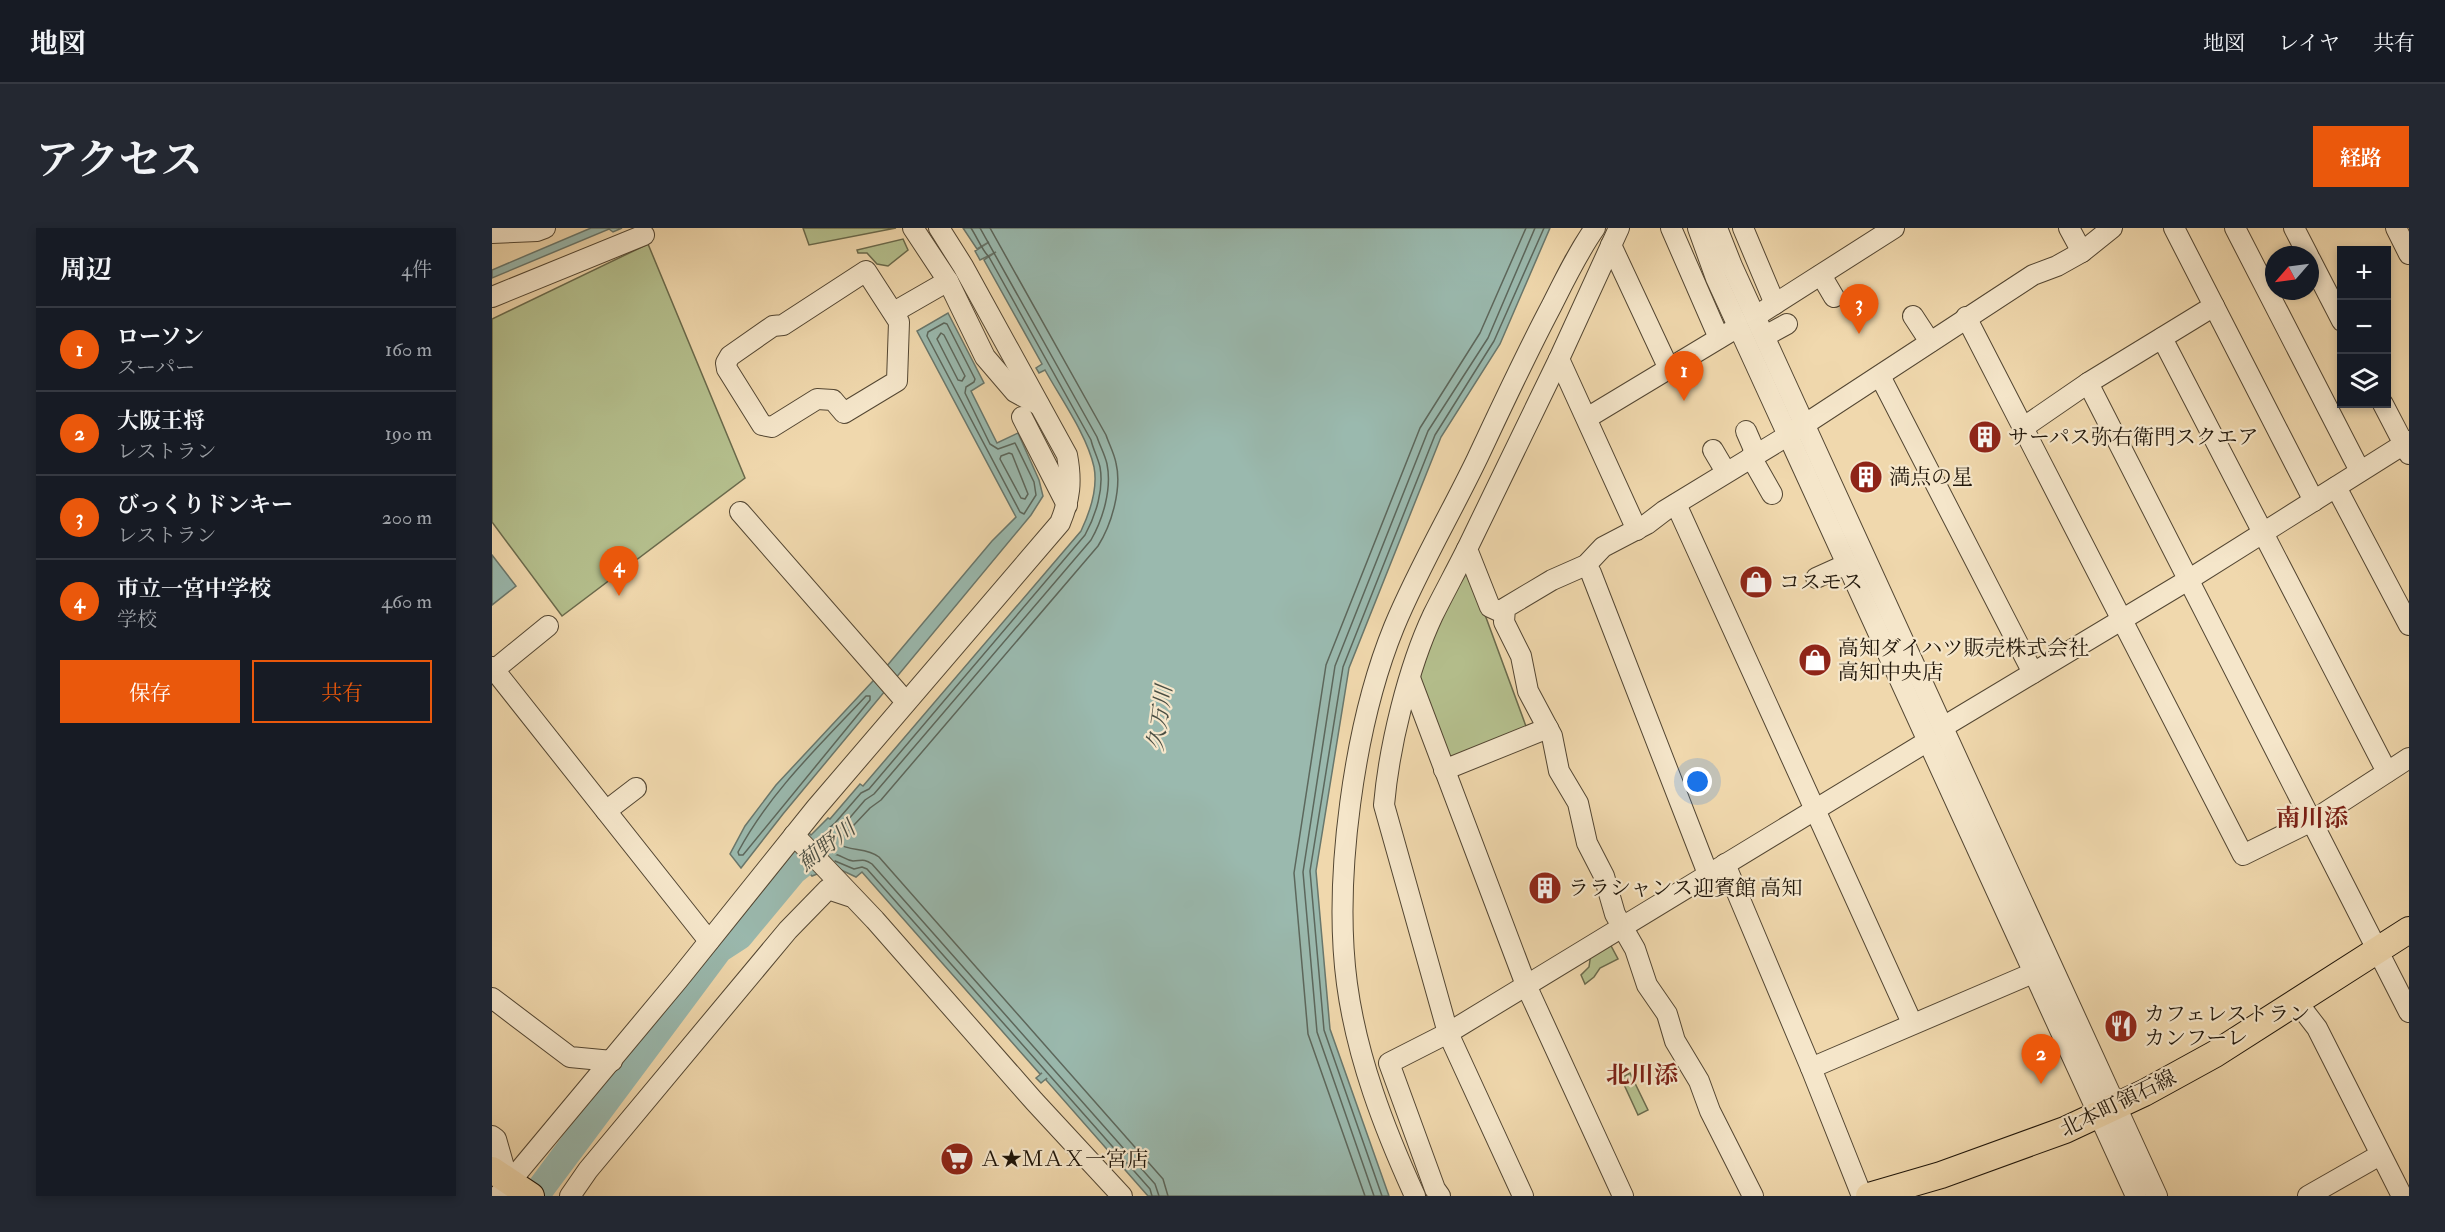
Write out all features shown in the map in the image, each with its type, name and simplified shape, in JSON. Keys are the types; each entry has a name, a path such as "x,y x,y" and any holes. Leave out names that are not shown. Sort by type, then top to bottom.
{"main road":[{"name":"北本町領石線","path":"1869,1196 2017,1148 2065,1130 2108,1110 2215,1054 2409,930"}],"street":[{"path":"492,233 537,231 545,228"},
{"path":"913,228 948,281 985,357 1015,392 1039,405"},
{"path":"509,1186 794,835 1060,523 1067,505 1070,474 1067,455 963,266 939,228"},
{"path":"1415,1196 1390,1141 1373,1094 1347,984 1342,926 1347,840 1358,760 1374,684 1409,593 1584,237 1594,228"},
{"path":"1671,228 1713,346"},
{"path":"1698,228 1716,278 1787,436 2033,973 2157,1196"},
{"path":"1718,228 1722,242 1804,424 1943,727 2108,1110 2136,1196"},
{"path":"1743,228 1775,304"},
{"path":"1756,316 1894,228"},
{"path":"2069,228 2082,252"},
{"path":"1752,1196 1710,1111 1699,1081 1675,1041 1667,1014 1647,985 1635,950 1620,927 1604,876 1587,843 1578,803 1559,771 1554,744 1531,698 1521,656 1507,629 1503,613 1505,608 1552,580 1586,565 1603,547 1637,530 1726,472 1787,436 1841,391 1880,376 1930,342 1975,306 2082,252 2112,228"},
{"path":"2235,228 2361,471"},
{"path":"2294,228 2303,246"},
{"path":"2396,228 2409,254"},
{"path":"492,297 644,235"},
{"path":"1615,237 1669,369"},
{"path":"1523,1196 1448,1033 1384,805 1386,773 1410,678 1432,616 1559,359 1615,237"},
{"path":"2176,237 2192,274 2214,306 2314,501"},
{"path":"866,271 894,312 899,322 897,381 844,413 833,400 817,399 772,427 767,427 762,425 727,369 726,363 730,356 773,326 783,325 866,271"},
{"path":"1821,275 1834,297"},
{"path":"2319,276 2337,311"},
{"path":"894,312 948,281"},
{"path":"1975,306 2024,427 2243,855 2312,821 2409,758"},
{"path":"2024,427 2088,383 2214,306"},
{"path":"1913,316 1930,342"},
{"path":"1765,336 1786,324"},
{"path":"1587,418 1669,369 1713,346 1738,327"},
{"path":"2162,338 2387,772"},
{"path":"1559,359 1637,530"},
{"path":"1880,376 2033,673"},
{"path":"2088,383 2409,1012"},
{"path":"1943,727 2188,580 2361,471 2407,446 2386,408"},
{"path":"1022,417 1067,505"},
{"path":"1746,431 1772,494"},
{"path":"1713,450 1726,472"},
{"path":"2336,487 2409,625"},
{"path":"1676,504 1912,1023"},
{"path":"740,512 906,702"},
{"path":"1467,549 1490,607 1503,613"},
{"path":"1816,578 1847,564"},
{"path":"1586,565 1708,874"},
{"path":"548,626 493,668 709,941"},
{"path":"1410,678 1444,770 1535,995 1603,1139 1623,1196"},
{"path":"1444,770 1548,728"},
{"path":"1437,1194 1389,1063 1448,1033 1535,995 1620,927 1928,741"},
{"path":"606,811 636,788"},
{"path":"794,835 875,920 1034,1101 1122,1196"},
{"path":"1725,864 1862,1196"},
{"path":"570,1196 588,1170 788,930 828,889 844,889"},
{"path":"1811,1068 2033,973"},
{"path":"492,998 570,1057 612,1060"},
{"path":"2297,1002 2317,1028 2402,1196"},
{"path":"492,1136 496,1139 509,1186"},
{"path":"2308,1196 2380,1155"}],"green space":[{"path":"803,228 896,228 809,245"},
{"path":"903,239 908,250 888,266 877,264 867,253 858,253 857,250"},
{"path":"648,244 745,478 562,616 492,522 492,319"},
{"path":"1462,574 1470,574 1527,729 1453,757 1446,754 1419,680 1433,635"},
{"path":"1609,942 1618,959 1600,968 1585,984 1581,975 1589,967 1591,953"},
{"path":"1630,1073 1648,1110 1638,1115 1621,1078"}],"water":[{"path":"591,228 622,228 613,232 609,229 492,278 492,270"},
{"name":"久万川","path":"963,228 1550,228 1500,344 1441,437 1349,668 1316,871 1330,1029 1389,1196 1148,1196 1046,1080 1047,1078 1041,1083 1036,1078 1042,1073 1040,1074 862,872 856,877 835,867 812,876 794,856 808,832 811,835 828,818 830,819 860,784 863,786 1081,531 1092,500 1095,475 1086,442 1045,370 1039,373 1036,368 1042,364 984,260 996,252 980,260 975,251 989,242 977,249"},
{"path":"948,313 984,383 971,391 997,443 1018,433 1039,480 1043,496 1031,515 783,814 741,868 730,854 745,826 776,785 886,667 992,541 1016,517 917,331"},
{"path":"492,555 516,586 492,605"}],"waterway":[{"name":"薊野川","path":"535,1196 719,949 739,936 793,871 831,841"}],"place":[{"name":"びっくりドンキー","path":"1859,334"},
{"name":"ローソン","path":"1684,401"},
{"name":"サーパス弥右衛門スクエア","path":"1985,437"},
{"name":"満点の星","path":"1866,477"},
{"name":"コスモス","path":"1756,582"},
{"name":"市立一宮中学校","path":"619,596"},
{"name":"高知ダイハツ販売株式会社 高知中央店","path":"1815,660"},
{"name":"ララシャンス迎賓館 高知","path":"1545,888"},
{"name":"カフェレストラン カンフーレ","path":"2121,1026"},
{"name":"大阪王将","path":"2041,1084"},
{"name":"Ａ★ＭＡＸ一宮店","path":"957,1159"}],"district":[{"name":"南川添","path":"2312,818"},
{"name":"北川添","path":"1642,1075"}]}
